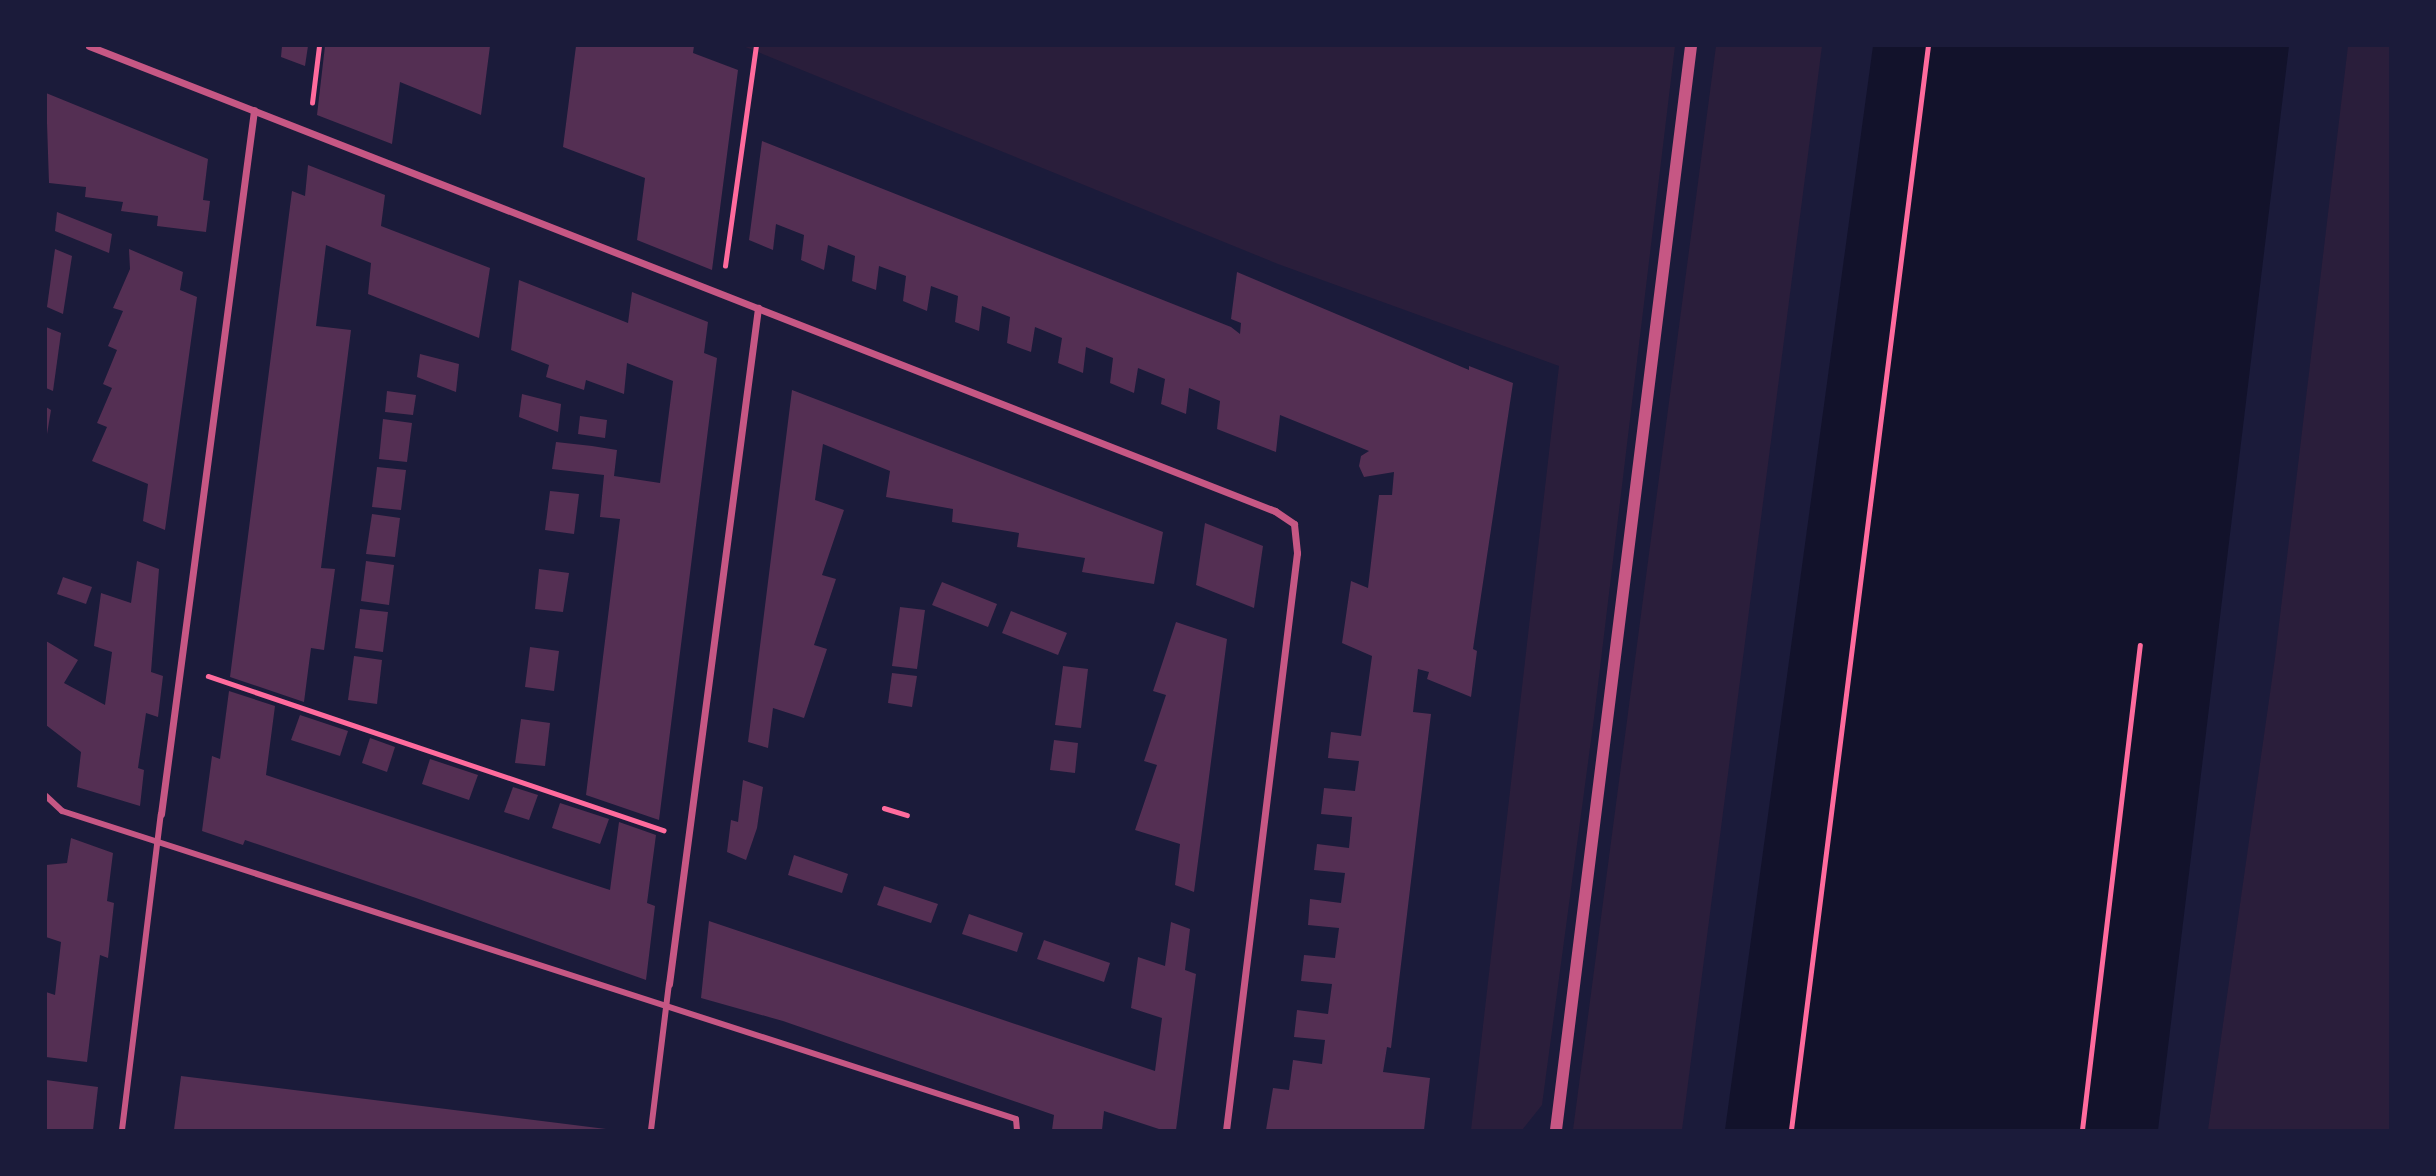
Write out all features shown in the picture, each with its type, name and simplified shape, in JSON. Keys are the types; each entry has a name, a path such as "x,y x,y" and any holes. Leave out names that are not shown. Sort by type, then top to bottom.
{"street":[{"path":"89,46 1275,511 1294,524 1297,553 1226,1130"},
{"path":"1555,1127 1691,46"},
{"path":"122,1130 254,110"},
{"path":"651,1130 758,309"},
{"path":"46,796 62,811 1016,1119 1017,1130"}],"path":[{"path":"309,132 319,46"},
{"path":"720,295 756,46"},
{"path":"1791,1130 1928,46"},
{"path":"2082,1130 2140,645"},
{"path":"180,667 688,838"},
{"path":"884,808 907,815"}],"shaded area":[{"path":"743,46 1675,46 1594,718 1542,1105 1522,1130 1471,1130 1559,366 1278,264"},
{"path":"1716,46 1822,46 1682,1130 1573,1130"},
{"path":"1873,46 2289,46 2158,1130 1725,1130"},
{"path":"2348,46 2390,46 2390,1130 2208,1130 2275,658"}],"building":[{"path":"282,46 308,46 305,66 281,57"},
{"path":"325,46 490,46 481,115 400,82 392,144 317,115"},
{"path":"576,46 694,46 693,53 738,70 712,270 637,240 645,178 563,147"},
{"path":"46,93 208,159 203,200 210,201 206,232 157,226 158,216 121,211 123,202 85,197 86,187 49,183"},
{"path":"762,141 1231,327 1240,334 1241,323 1231,319 1237,272 1469,370 1469,366 1513,383 1473,649 1477,651 1471,697 1427,679 1429,672 1418,669 1413,712 1431,714 1391,1048 1387,1047 1383,1072 1430,1078 1424,1130 1266,1130 1273,1088 1289,1090 1293,1060 1322,1064 1325,1040 1294,1037 1297,1010 1328,1014 1332,984 1301,981 1304,955 1335,958 1339,928 1308,925 1310,899 1341,903 1345,873 1314,870 1317,844 1349,848 1352,817 1321,814 1324,788 1355,791 1359,761 1328,758 1331,732 1361,736 1372,656 1342,643 1351,581 1368,588 1379,495 1392,495 1394,472 1364,477 1359,466 1361,456 1369,451 1280,415 1276,452 1217,429 1220,401 1189,388 1186,414 1161,404 1165,379 1138,368 1134,393 1110,383 1113,358 1086,347 1083,373 1058,363 1062,338 1035,327 1031,352 1007,343 1010,317 982,306 979,331 955,322 958,296 931,286 927,311 903,301 906,276 879,266 876,290 852,281 855,256 828,245 824,270 801,260 804,235 776,224 773,250 749,240"},
{"path":"308,165 385,195 381,226 490,268 479,338 368,294 371,263 326,245 316,326 351,330 321,568 335,569 324,650 311,648 304,702 230,677 292,191 305,196"},
{"path":"57,212 112,234 109,253 55,231"},
{"path":"55,249 72,256 63,314 47,307"},
{"path":"129,249 183,272 180,290 197,297 165,530 143,521 148,484 92,461 107,427 97,423 112,388 103,384 117,350 108,346 123,311 113,308 130,269"},
{"path":"519,280 628,323 632,292 708,322 704,353 717,358 659,820 586,795 620,519 600,517 604,475 552,469 556,442 592,446 617,450 614,476 660,483 673,381 627,363 624,394 586,380 584,390 546,377 549,365 511,350"},
{"path":"46,327 61,333 53,391 46,388"},
{"path":"420,354 459,364 456,392 417,377"},
{"path":"792,390 1163,532 1154,584 1082,572 1085,558 1017,547 1019,533 952,522 953,509 886,497 890,471 823,444 815,500 844,510 822,575 836,579 814,645 827,649 804,718 773,708 768,748 748,742"},
{"path":"387,391 416,395 413,415 385,412"},
{"path":"522,394 561,404 558,432 519,417"},
{"path":"46,407 51,410 47,434 46,434"},
{"path":"580,416 607,420 605,438 578,434"},
{"path":"383,419 412,423 407,462 379,459"},
{"path":"377,467 406,470 401,510 372,507"},
{"path":"550,491 579,494 574,534 545,530"},
{"path":"372,514 400,518 395,557 366,554"},
{"path":"1205,523 1263,546 1254,608 1196,585"},
{"path":"137,561 159,569 151,672 163,676 158,717 146,713 138,768 144,770 140,806 77,787 81,752 46,725 46,641 78,660 64,683 105,705 112,652 94,646 101,593 131,603"},
{"path":"366,561 394,565 389,605 361,601"},
{"path":"539,569 569,573 563,612 535,609"},
{"path":"63,577 92,587 86,604 57,594"},
{"path":"942,582 997,604 988,627 932,605"},
{"path":"900,607 925,610 917,669 892,666"},
{"path":"360,609 388,612 383,652 355,648"},
{"path":"1011,611 1067,633 1058,655 1002,633"},
{"path":"1176,622 1227,639 1194,892 1175,885 1180,844 1135,830 1157,765 1144,761 1166,695 1153,691"},
{"path":"530,647 559,651 554,691 525,687"},
{"path":"354,656 382,660 377,704 348,700"},
{"path":"1063,666 1088,669 1081,728 1055,725"},
{"path":"892,673 917,676 912,707 888,703"},
{"path":"229,691 275,706 266,775 610,890 619,822 656,835 647,903 655,906 646,980 245,840 243,845 202,831 212,756 220,759"},
{"path":"300,715 348,731 340,756 291,740"},
{"path":"521,719 550,723 545,766 515,763"},
{"path":"370,738 395,747 387,772 362,763"},
{"path":"1054,740 1078,743 1075,773 1050,770"},
{"path":"430,759 478,775 469,800 422,784"},
{"path":"743,780 763,787 757,828 746,860 727,852 731,820 738,822"},
{"path":"513,787 538,795 529,820 504,812"},
{"path":"560,803 609,819 600,844 552,828"},
{"path":"71,838 113,853 107,901 114,903 108,958 100,955 87,1062 46,1057 46,992 55,995 61,942 46,937 46,865 67,863"},
{"path":"794,855 848,874 842,893 788,875"},
{"path":"884,886 938,904 931,923 877,905"},
{"path":"969,914 1023,933 1017,952 962,934"},
{"path":"709,921 1155,1071 1162,1018 1131,1008 1138,957 1165,966 1171,922 1190,929 1185,970 1196,974 1176,1130 1162,1130 1104,1111 1102,1130 1052,1130 1054,1115 783,1021 701,998"},
{"path":"1044,940 1110,963 1104,982 1037,959"},
{"path":"181,1076 606,1129 606,1130 174,1130"},
{"path":"46,1080 98,1087 93,1130 46,1130"}]}
